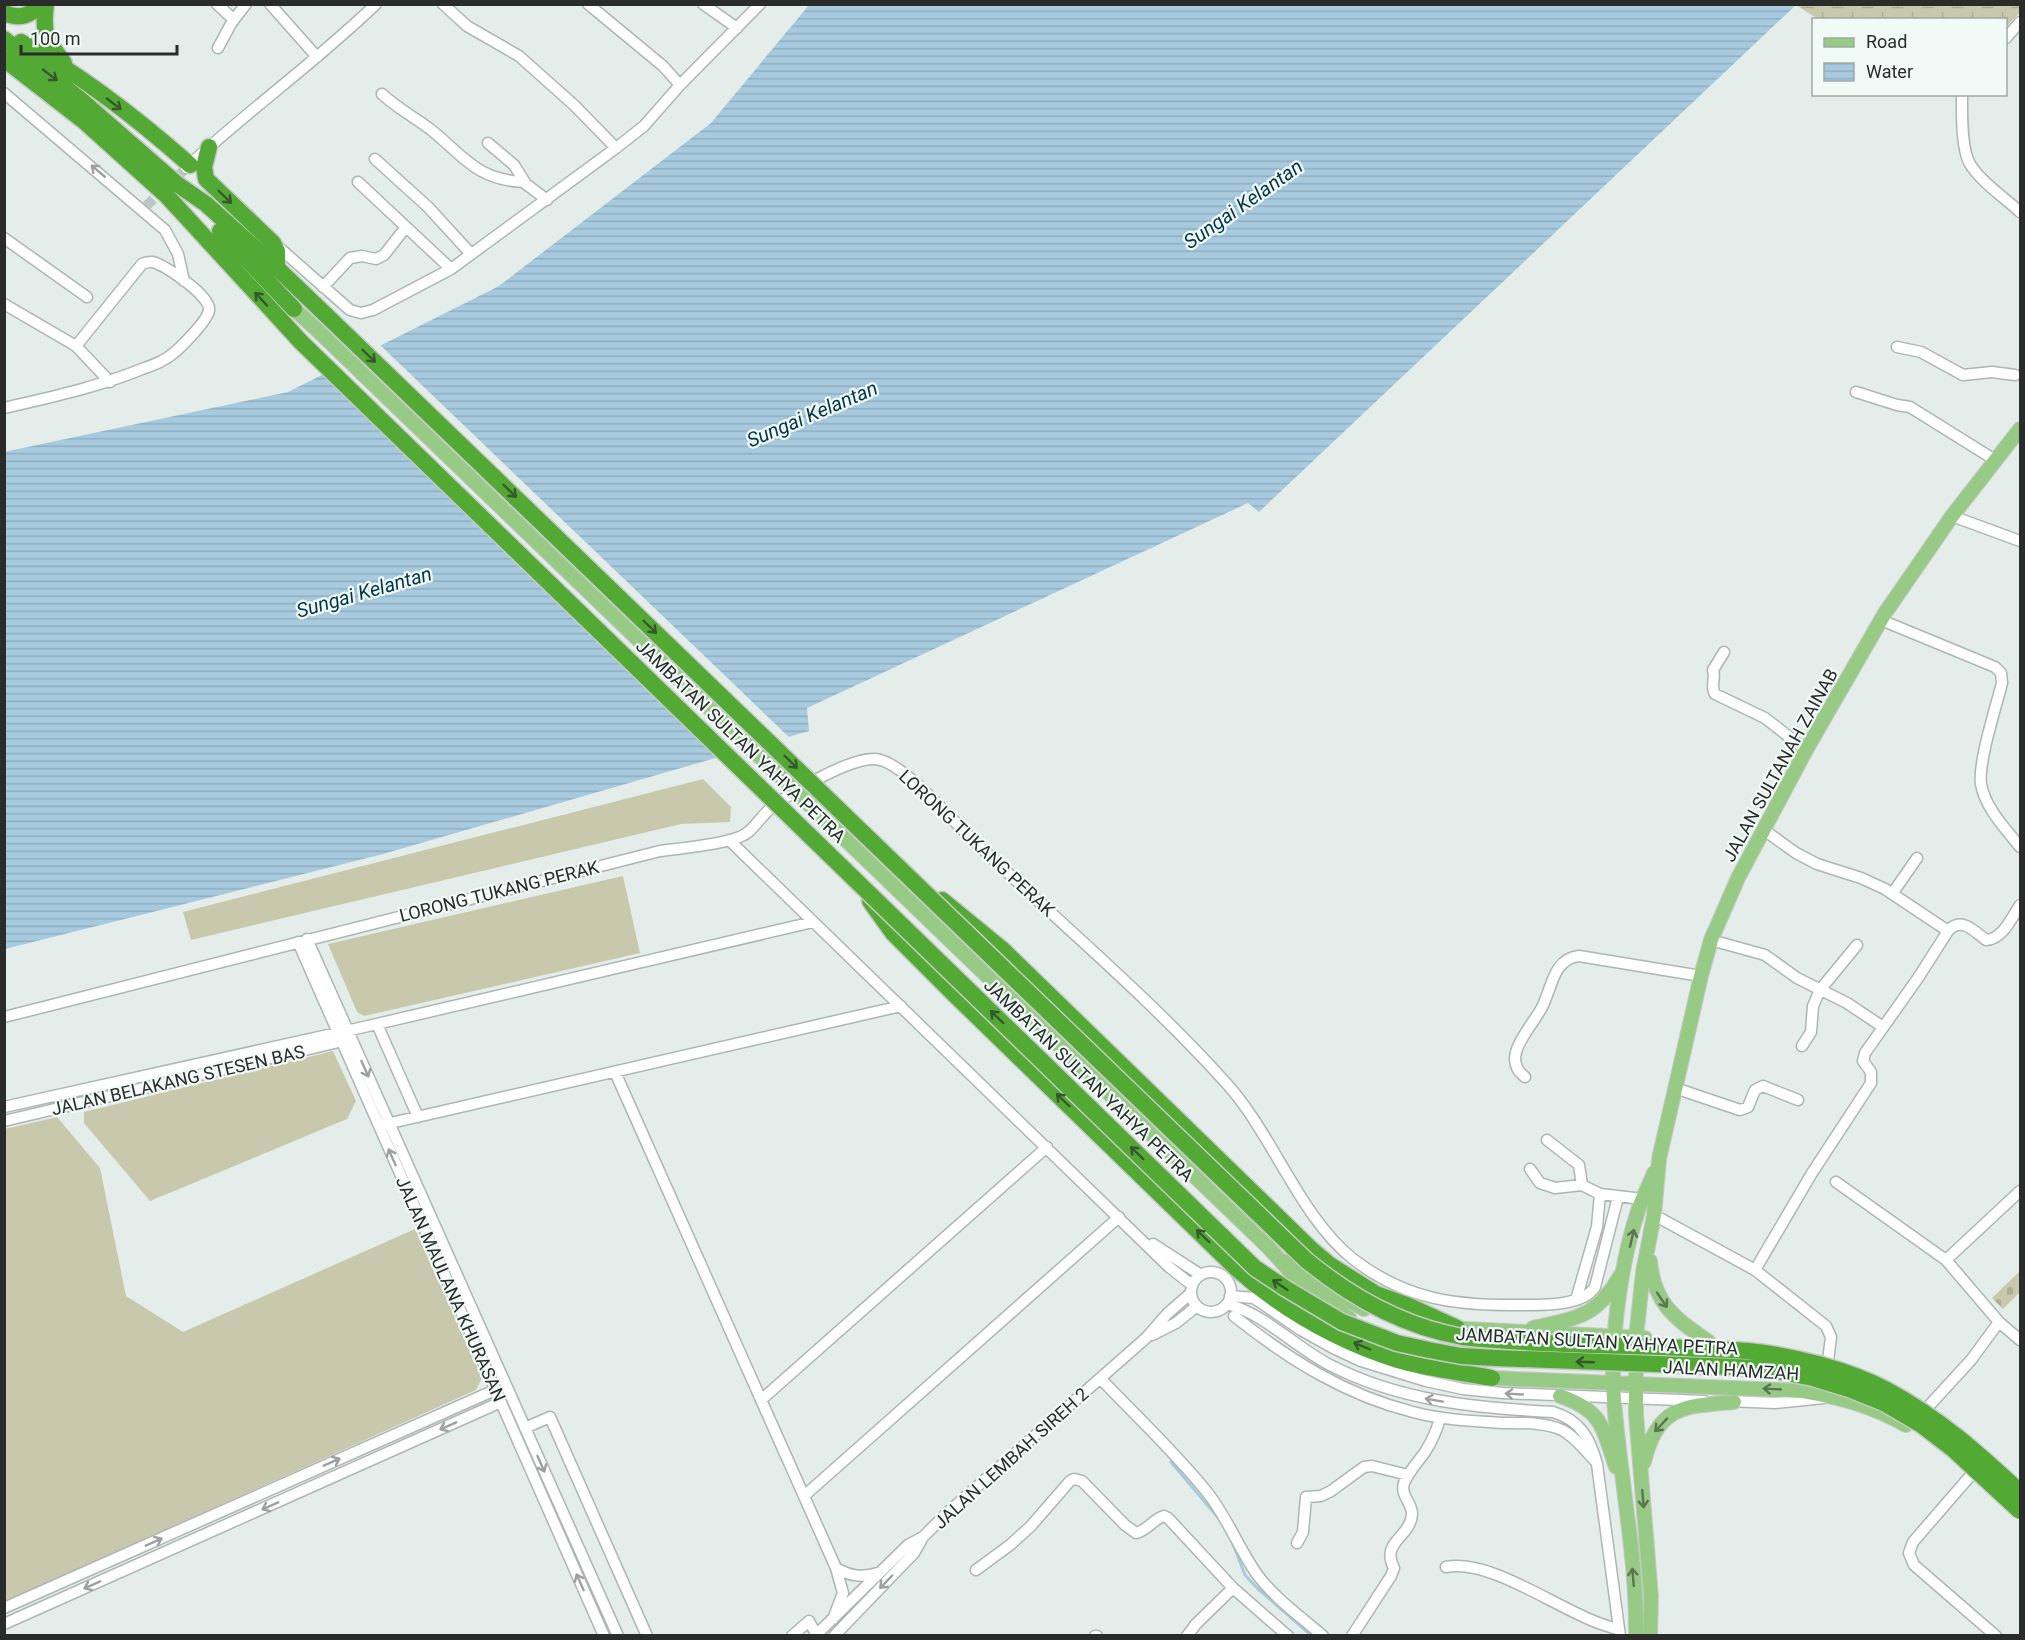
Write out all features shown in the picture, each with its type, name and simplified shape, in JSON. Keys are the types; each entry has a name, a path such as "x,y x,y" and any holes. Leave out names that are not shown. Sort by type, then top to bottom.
{"highway":[{"path":"4,13 21,17 34,12 44,4"},
{"path":"44,4 44,29 47,39 68,68"},
{"path":"4,33 68,68 160,138 188,167"},
{"path":"4,39 89,106 172,190 200,210 294,309"},
{"path":"4,59 85,122 150,180"},
{"path":"4,70 150,180 172,190"},
{"path":"209,147 204,167 206,179 273,243 277,251 277,268"},
{"name":"JAMBATAN SULTAN YAHYA PETRA","path":"172,190 206,204 327,315 1306,1260 1335,1284 1370,1305 1415,1325 1437,1333 1462,1338 1750,1351 1812,1362 1886,1389 1917,1407 1969,1445 2020,1492"},
{"name":"JAMBATAN SULTAN YAHYA PETRA","path":"172,190 302,342 1255,1268 1342,1323 1397,1342 1461,1356 1760,1368 1813,1378 1850,1389 1884,1403 1920,1424 1954,1450 2020,1511"},
{"path":"883,851 1003,950 1330,1265 1376,1294 1407,1305 1457,1328"},
{"path":"856,880 893,933 1251,1281 1279,1302 1332,1333 1398,1360 1492,1378"}],"main road":[{"name":"JAMBATAN SULTAN YAHYA PETRA","path":"294,309 1268,1247"},
{"name":"JALAN SULTANAH ZAINAB","path":"1659,1160 1701,976 1711,940 1733,887 1806,750 1881,620 1952,516 2020,429"},
{"path":"1635,1635 1635,1600 1614,1398 1615,1336 1624,1269 1638,1211 1659,1160"},
{"path":"1650,1635 1651,1597 1636,1399 1636,1338 1643,1272 1654,1215 1659,1160"},
{"path":"1648,1244 1651,1277 1660,1299 1679,1321 1709,1342"},
{"name":"JALAN HAMZAH","path":"1268,1247 1341,1296 1386,1319 1419,1327 1763,1345 1828,1361 1874,1379 1927,1408 1973,1441 2020,1485"},
{"name":"JALAN HAMZAH","path":"1268,1247 1297,1279 1347,1316 1400,1346 1492,1378 1803,1391 1839,1397 1881,1411 1916,1430 1947,1453 2020,1520"},
{"path":"1516,1331 1580,1317 1602,1302 1612,1291 1624,1269"},
{"path":"1709,1342 1686,1346 1680,1352 1678,1363 1688,1378 1714,1387"},
{"path":"1560,1396 1583,1405 1600,1421 1625,1495"},
{"path":"1641,1475 1650,1439 1667,1417 1685,1408 1734,1402"}],"street":[{"path":"217,4 234,20"},
{"path":"218,48 246,4"},
{"path":"270,4 317,57"},
{"path":"188,167 376,4"},
{"path":"442,4 467,26 519,56 574,105 616,148"},
{"path":"588,4 663,66 680,85"},
{"path":"703,4 737,28"},
{"path":"273,243 350,310 356,313 366,313 451,269 644,126 680,85 759,4"},
{"path":"4,93 145,207 173,242 184,281"},
{"path":"382,94 395,107 430,129 476,170 512,182 524,182"},
{"path":"1962,96 1966,153 1969,162 1976,172 2020,212"},
{"path":"488,143 514,165 524,182 547,200"},
{"path":"375,159 428,207 471,254"},
{"path":"358,182 451,269"},
{"path":"323,287 350,258 362,256 376,259 384,255 406,227"},
{"path":"4,238 87,297"},
{"path":"4,408 110,382 162,362 174,353 206,319 210,311 209,303 204,296 156,263 142,264 76,346"},
{"path":"4,304 76,346 110,382"},
{"path":"1897,347 1922,352 1963,375 1992,372 2015,375"},
{"path":"1856,392 1910,407 1995,460"},
{"path":"1952,516 2020,541"},
{"path":"1881,620 1995,667 2001,673 2002,683 1981,770 1981,784 1994,813 2020,844"},
{"path":"1724,652 1713,670 1712,686 1715,694 1765,718 1806,750"},
{"name":"LORONG TUKANG PERAK","path":"4,1017 660,851 729,840 746,834 770,808 832,771 875,759 889,763 903,771 973,840 1126,981 1226,1083 1259,1126 1321,1225 1353,1259 1399,1288 1437,1299 1470,1304 1507,1305 1545,1305 1576,1300"},
{"path":"1764,830 1796,853 1817,864 1872,883 1948,931"},
{"path":"729,840 1119,1217 1191,1289 1197,1306 1207,1312 1218,1311 1229,1300 1254,1298 1301,1330 1333,1348 1394,1372 1463,1389 1503,1394 1775,1403 1839,1397"},
{"path":"1892,894 1917,858"},
{"path":"1755,1270 1812,1173 1871,1083 1871,1072 1865,1065 1863,1057 1948,931 1953,925 1959,923 1986,940 1992,940 2002,932 2020,905"},
{"path":"344,1035 364,1027 813,922"},
{"name":"JALAN MAULANA KHURASAN","path":"302,940 384,1125 618,1635"},
{"path":"1711,940 1764,955 1797,978 1847,1002 1883,1027"},
{"path":"1802,1046 1811,1032 1813,1006 1820,990 1857,945"},
{"path":"1525,1077 1519,1073 1516,1066 1519,1040 1541,1009 1548,988 1564,961 1579,956 1701,976"},
{"path":"384,1125 901,1006"},
{"path":"377,1024 418,1117"},
{"name":"JALAN BELAKANG STESEN BAS","path":"8,1106 344,1035"},
{"name":"JALAN BELAKANG STESEN BAS","path":"4,1121 344,1035"},
{"path":"615,1072 836,1568 843,1593 833,1619"},
{"path":"1676,1088 1740,1110 1748,1107 1755,1090 1763,1086 1797,1100"},
{"path":"8,1106 17,1118"},
{"name":"JALAN MAULANA KHURASAN","path":"384,1125 495,1389 604,1635"},
{"path":"1547,1140 1579,1165 1582,1185"},
{"path":"761,1400 1047,1147"},
{"path":"1530,1169 1540,1183 1555,1188 1582,1185 1600,1194 1643,1199"},
{"path":"1836,1182 1946,1260 1999,1322 2020,1340"},
{"path":"1946,1260 2020,1191"},
{"path":"1576,1300 1597,1227 1600,1194"},
{"path":"1576,1300 1588,1296 1595,1287 1618,1197"},
{"path":"1654,1215 1755,1270 1829,1329 1832,1337 1828,1361"},
{"path":"804,1496 1119,1217"},
{"path":"1137,1235 1201,1275"},
{"path":"1146,1338 1201,1275 1207,1273 1220,1275 1229,1284 1229,1300"},
{"path":"1229,1300 1329,1365 1381,1386 1423,1399 1462,1405 1553,1412 1573,1421 1581,1428 1587,1437 1597,1464 1619,1632 1595,1623 1498,1575 1457,1565 1446,1567"},
{"path":"1146,1338 1176,1323 1197,1306"},
{"path":"1234,1316 1299,1364 1336,1384 1411,1412 1440,1418 1545,1425 1579,1440 1587,1437"},
{"path":"1927,1408 1971,1360 1999,1322"},
{"name":"JALAN LEMBAH SIREH 2","path":"834,1635 914,1552 923,1537 946,1514 1146,1338"},
{"path":"1101,1379 1153,1431 1207,1491 1223,1513 1248,1560 1268,1588 1323,1635"},
{"path":"4,1608 495,1389"},
{"path":"4,1624 501,1402"},
{"path":"525,1428 550,1417 647,1635"},
{"path":"1353,1635 1391,1576 1394,1568 1389,1552 1409,1523 1412,1513 1404,1496 1403,1486 1433,1439 1440,1418"},
{"path":"1573,1438 1597,1464"},
{"path":"1297,1543 1303,1532 1306,1497 1320,1496 1331,1491 1364,1467 1372,1466 1408,1475"},
{"path":"1971,1475 1913,1542 1909,1553 1914,1565 1996,1635"},
{"path":"975,1570 1010,1545 1030,1527 1070,1481 1078,1479 1136,1533 1142,1532 1159,1518 1164,1516 1168,1518 1233,1588 1288,1635"},
{"path":"792,1635 809,1621 816,1635 908,1545 923,1537"},
{"path":"836,1568 862,1577 881,1572"},
{"path":"1187,1635 1233,1588"}],"green space":[{"path":"2020,4 2020,12 2007,26 2007,18 1816,18 1796,5"},
{"path":"703,779 731,807 730,822 681,824 191,940 183,912"},
{"path":"623,876 640,953 364,1016 357,1012 328,944"},
{"path":"333,1051 356,1101 347,1119 150,1201 84,1123 84,1112"},
{"path":"57,1117 100,1168 126,1296 183,1332 415,1229 482,1378 476,1390 5,1602 5,1129"},
{"path":"2020,1271 2020,1292 2003,1309 1992,1298"}],"water":[{"name":"Sungai Kelantan","path":"809,5 1796,5 1259,512 1248,503 807,708 809,731 383,854 5,949 4,452 288,392 499,286 711,123"}],"pier":[{"path":"378,343 791,739 723,759 326,370"}],"waterway":[{"path":"1171,1462 1220,1520"},
{"path":"1233,1544 1245,1575 1312,1636"}],"tunnel":[{"path":"146,206 186,168"}]}
